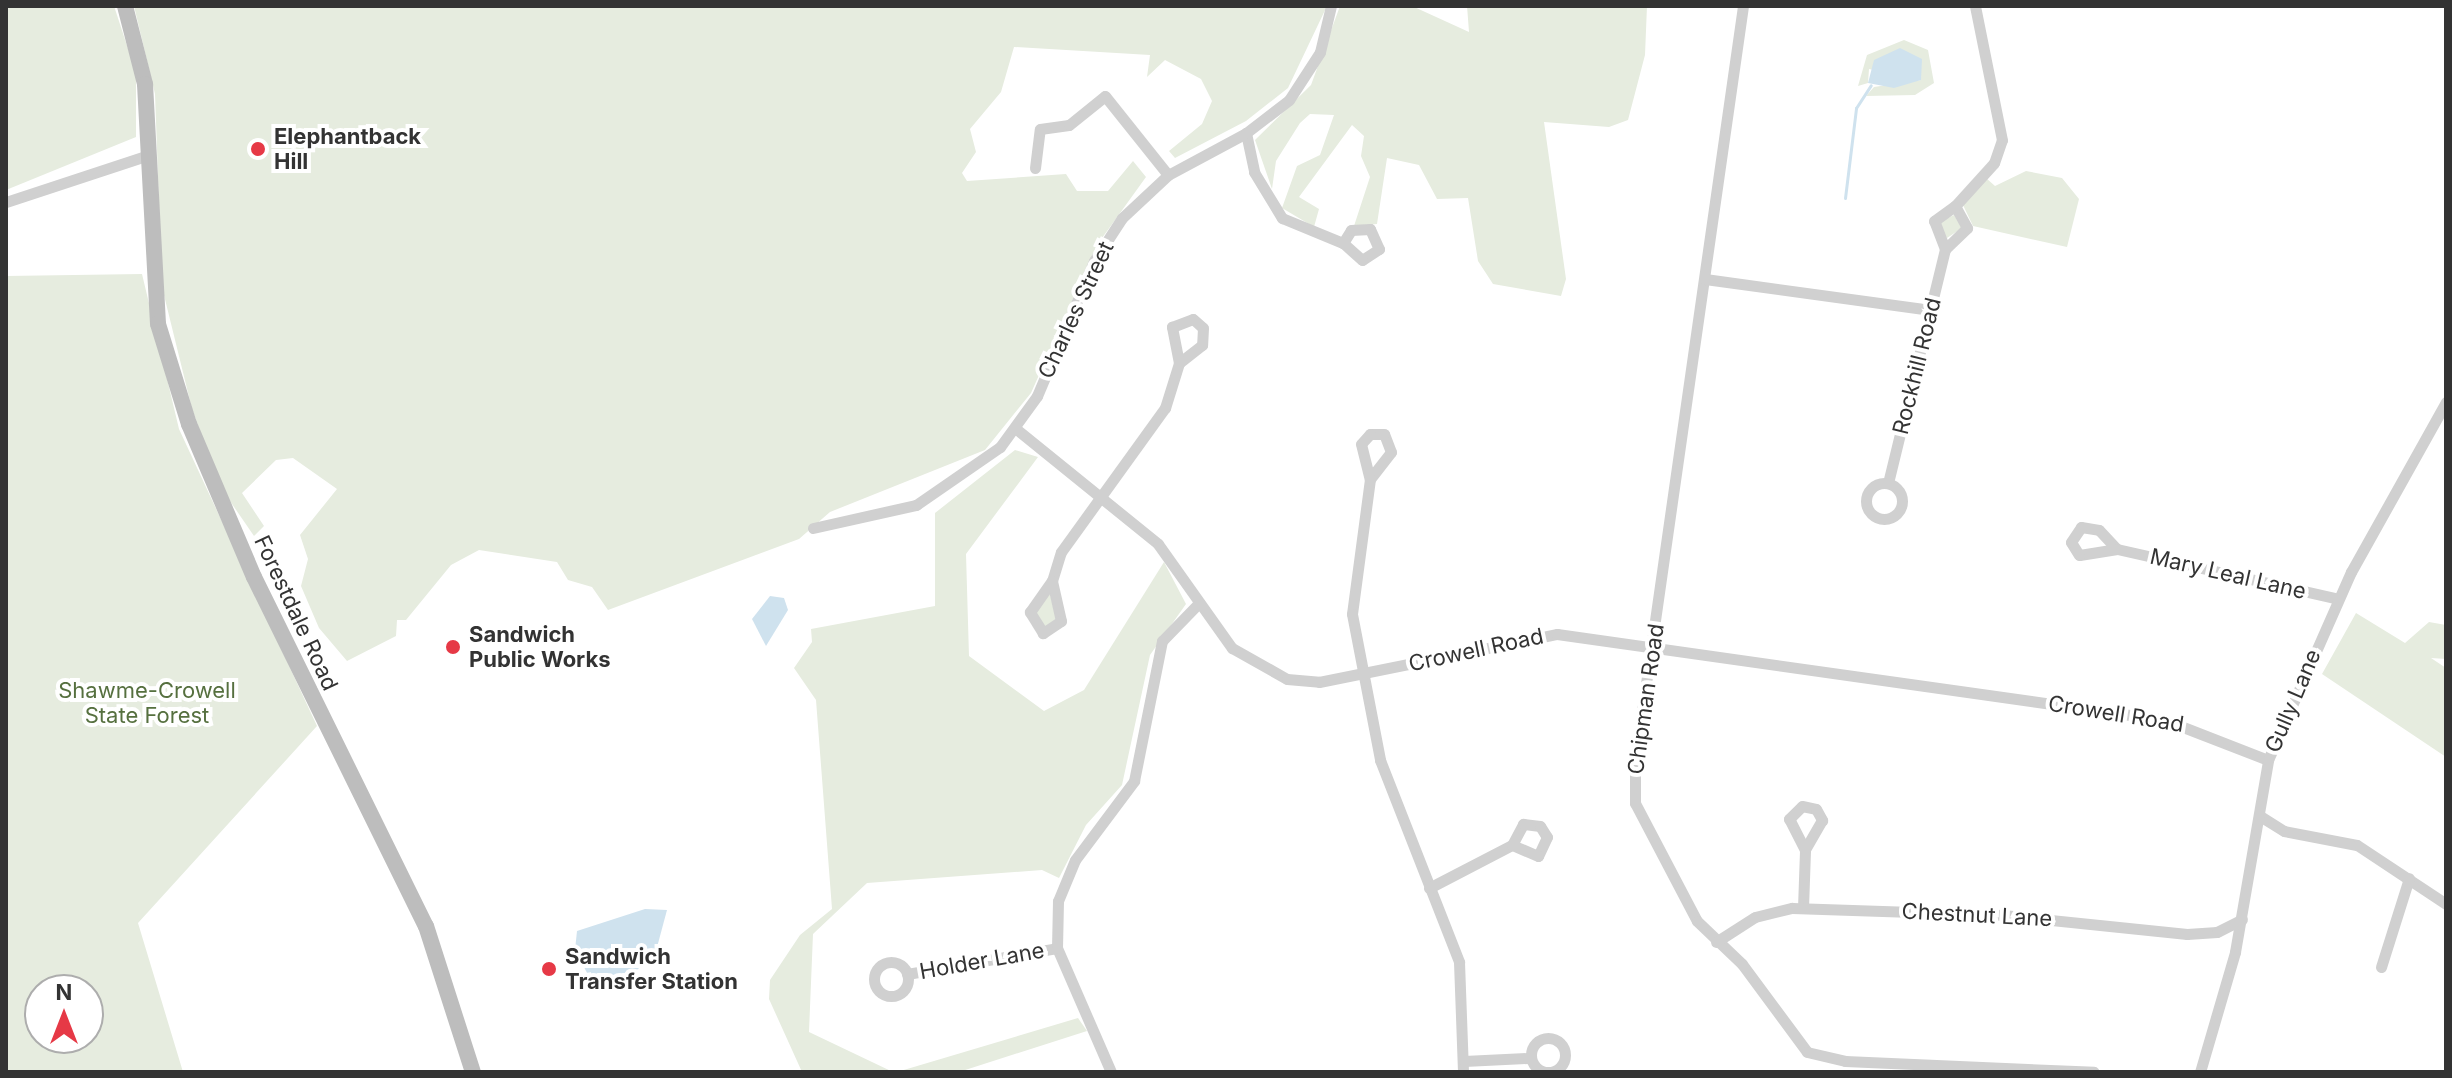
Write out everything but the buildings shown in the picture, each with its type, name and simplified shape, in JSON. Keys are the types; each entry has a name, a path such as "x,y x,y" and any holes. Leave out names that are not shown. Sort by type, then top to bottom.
{"main road":[{"name":"Forestdale Road","path":"125,6 145,84 154,295 189,424 254,577 426,926 473,1072"}],"street":[{"name":"Charles Street","path":"813,528 916,505 968,474 1015,428 1045,380 1100,251 1168,175 1246,133 1300,88 1320,52 1331,6"},
{"name":"Chipman Road","path":"1743,6 1653,646 1635,803 1686,906 1716,942 1742,964 1807,1052 1845,1061 2094,1072"},
{"name":"Rockhill Road","path":"1945,249 1934,221 1955,206 1994,163 2002,140 1975,6"},
{"path":"1035,168 1040,129 1069,125 1105,96 1168,175"},
{"path":"1246,133 1273,208 1295,227 1343,243"},
{"path":"6,202 149,155"},
{"name":"Rockhill Road","path":"1888,483 1945,249 1967,228 1955,206"},
{"path":"1705,279 1931,310"},
{"path":"1052,581 1061,552 1165,408 1179,363"},
{"name":"Gully Lane","path":"2201,1072 2242,919 2268,760 2338,599 2446,402"},
{"name":"Crowell Road","path":"1015,428 1104,495 1158,544 1232,648 1268,673 1298,682 1361,674 1539,634 1653,646 2180,722 2268,760"},
{"path":"1370,479 1351,595 1361,674 1380,760 1459,962 1463,1067 1528,1058 1548,1072 1565,1061 1558,1041 1542,1039 1528,1058"},
{"name":"Mary Leal Lane","path":"2117,549 2338,599"},
{"path":"1111,1072 1057,948 1065,877 1134,781 1162,641 1199,603"},
{"path":"2260,816 2284,831 2357,845 2446,904"},
{"path":"1429,888 1512,845"},
{"path":"1803,908 1805,850"},
{"path":"2381,967 2409,878"},
{"name":"Chestnut Lane","path":"1716,942 1755,917 1803,908 2003,915 2187,934 2217,932 2242,919"},
{"name":"Holder Lane","path":"907,974 1057,948"}],"green space":[{"path":"6,6 114,6 136,73 136,137 6,190"},
{"path":"134,6 1327,6 1288,88 1246,121 1175,158 1169,151 1202,124 1212,101 1201,79 1165,60 1147,77 1150,55 1014,47 1001,92 970,129 976,152 962,173 967,181 1066,174 1077,191 1108,191 1133,161 1146,177 1097,245 1031,393 985,450 830,512 799,539 608,610 592,587 568,580 557,562 479,550 451,565 406,620 397,620 396,636 347,661 319,628 301,586 308,559 300,535 337,489 293,458 276,460 242,493 264,526 254,536 221,488 192,409 162,287 155,94"},
{"path":"1340,6 1412,6 1469,32 1467,6 1647,6 1645,55 1628,120 1609,127 1544,122 1566,279 1561,296 1493,284 1478,261 1468,198 1437,199 1419,165 1387,158 1377,224 1354,226 1370,177 1361,156 1364,136 1352,125 1299,197 1319,209 1314,227 1282,208 1297,166 1320,155 1334,115 1310,114 1300,123 1276,161 1272,189 1255,140 1311,85"},
{"path":"1904,40 1928,50 1934,83 1915,95 1866,96 1874,87 1921,80 1869,69 1868,83 1858,86 1867,55"},
{"path":"2026,171 2062,178 2079,199 2067,247 1973,226 1963,205 1986,178 1995,186"},
{"path":"1954,215 1962,228 1947,238 1938,223"},
{"name":"Shawme-Crowell State Forest","path":"142,274 179,429 317,726 138,923 183,1072 6,1072 6,276"},
{"path":"1015,450 1038,457 966,554 969,656 1044,711 1084,690 1164,562 1186,604 1150,655 1122,785 1086,825 1059,878 1042,870 867,883 813,934 809,1032 893,1072 802,1072 769,999 770,980 800,935 832,909 816,700 794,668 812,642 811,629 935,606 935,513"},
{"path":"1050,594 1057,622 1043,629 1033,612"},
{"path":"2356,613 2405,643 2429,622 2446,625 2446,659 2431,658 2446,668 2446,757 2322,674"},
{"path":"1078,1018 1087,1031 959,1072 897,1072"}],"water":[{"path":"1900,48 1922,59 1921,80 1894,88 1868,83 1874,60"},
{"path":"770,596 784,598 788,610 766,646 752,619"},
{"path":"645,909 667,910 656,951 622,985 595,988 575,950 577,931"}],"waterway":[{"path":"1845,198 1856,108 1871,85"}],"place":[{"name":"Elephantback Hill","path":"258,149"},
{"name":"Sandwich Public Works","path":"453,647"},
{"name":"Sandwich Transfer Station","path":"549,969"}]}
